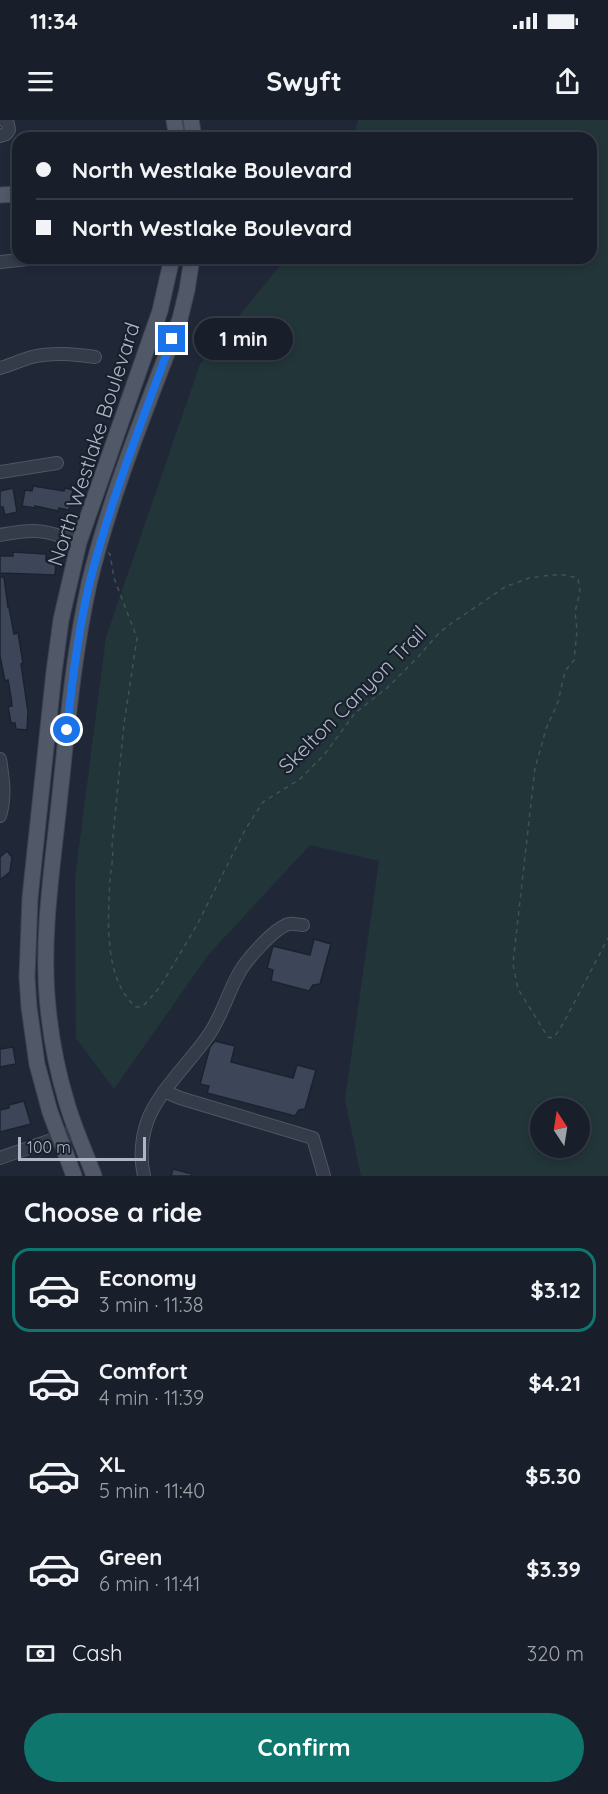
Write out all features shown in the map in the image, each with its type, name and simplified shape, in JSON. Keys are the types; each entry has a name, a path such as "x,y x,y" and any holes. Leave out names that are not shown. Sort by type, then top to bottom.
{"main road":[{"name":"North Westlake Boulevard","path":"74,1176 43,1090 33,1041 27,977 30,898 54,672 62,620 79,542 160,311 171,264"},
{"name":"North Westlake Boulevard","path":"94,1176 66,1101 54,1050 48,1006 46,946 48,911 72,685 79,633 90,582 114,499 180,319 191,264"}],"street":[{"path":"0,136 9,130 4,120"},
{"path":"0,368 48,354 95,357"},
{"path":"0,472 57,463"},
{"path":"0,535 33,530 51,532 79,542"},
{"path":"0,759 4,801 0,816"},
{"path":"144,1176 142,1147 148,1120 164,1091 209,1035 239,973 261,945 290,923 303,925"},
{"path":"164,1091 180,1098 313,1138 324,1176"},
{"path":"0,1158 77,1131"}],"path":[{"name":"Skelton Canyon Trail","path":"100,548 110,554 114,578 137,638 123,735 112,846 108,929 116,973 126,997 136,1007 145,1004 160,987 197,925 245,830 263,802 300,779 324,755 356,713 394,681 439,633 505,587 529,578 551,575 574,577 578,578 580,587 575,612 577,630 574,660 565,671 558,702 546,729 534,768 513,964 518,988 548,1037 555,1036 564,1022 608,938"}],"green space":[{"path":"358,120 608,120 608,1176 361,1176 345,1100 379,861 310,845 209,954 114,1089 76,1038 75,878 106,637 200,364 281,264 597,264 597,132 355,132"}],"building":[{"path":"33,486 64,491 65,488 73,490 69,510 59,508 58,511 22,506 25,490 32,491"},
{"path":"13,488 17,512 5,515 3,507 0,507 0,491"},
{"path":"13,552 46,554 46,561 56,561 55,575 0,573 0,556 13,556"},
{"path":"0,577 4,577 14,634 18,633 28,712 27,730 16,729 15,723 11,723 8,707 12,706 11,697 0,656"},
{"path":"7,851 12,857 10,872 0,880 0,857"},
{"path":"314,939 331,944 320,984 313,985 309,991 271,981 273,970 267,968 273,946 310,955"},
{"path":"215,1041 235,1046 231,1062 293,1078 297,1065 316,1070 305,1109 299,1110 295,1116 207,1093 209,1086 200,1084 210,1047"},
{"path":"13,1047 16,1064 0,1067 0,1049"},
{"path":"24,1101 31,1124 0,1132 0,1110"},
{"path":"173,1169 192,1174 191,1176 171,1176"}],"route":[{"path":"67,730 79,633 90,582 114,499 172,339"}]}
